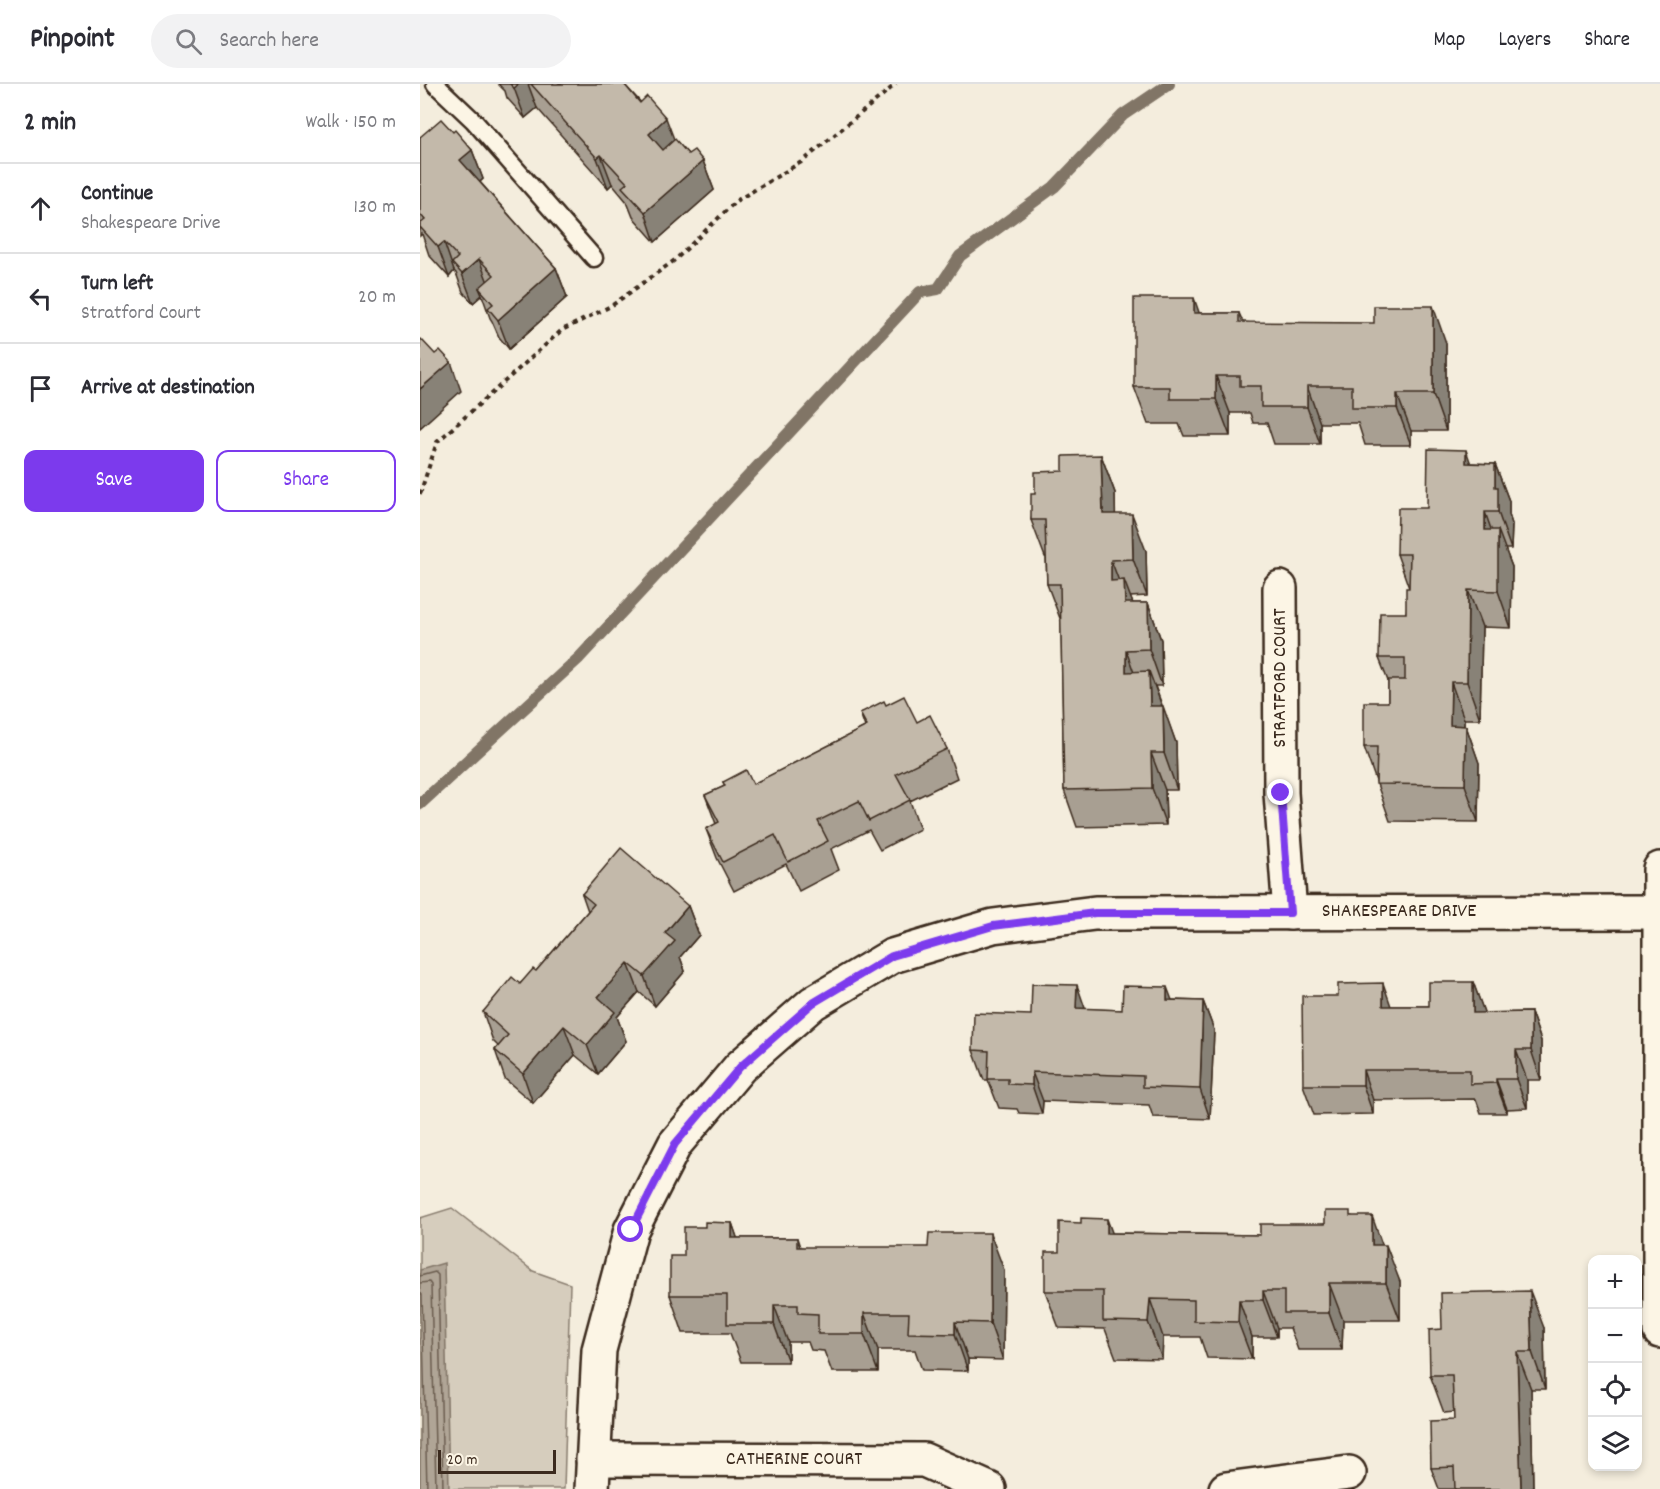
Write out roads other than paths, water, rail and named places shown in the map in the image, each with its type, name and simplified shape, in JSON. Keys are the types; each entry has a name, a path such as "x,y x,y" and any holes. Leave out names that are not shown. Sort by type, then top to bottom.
{"street":[{"name":"STRATFORD COURT","path":"1280,588 1281,793 1290,913"},
{"path":"1660,869 1660,1331"},
{"name":"SHAKESPEARE DRIVE","path":"592,1474 599,1350 631,1230 675,1144 740,1067 813,1003 892,956 993,926 1095,913 1660,912"},
{"name":"CATHERINE COURT","path":"592,1474 924,1460 989,1489"},
{"path":"1226,1489 1349,1473"}],"lane":[{"path":"435,84 474,122 594,258"}],"water":[{"path":"444,1263 449,1489 420,1489 420,1270"}],"waterway":[{"path":"420,804 579,658 920,292 938,289 960,256 1054,187 1123,115 1169,84"}]}
